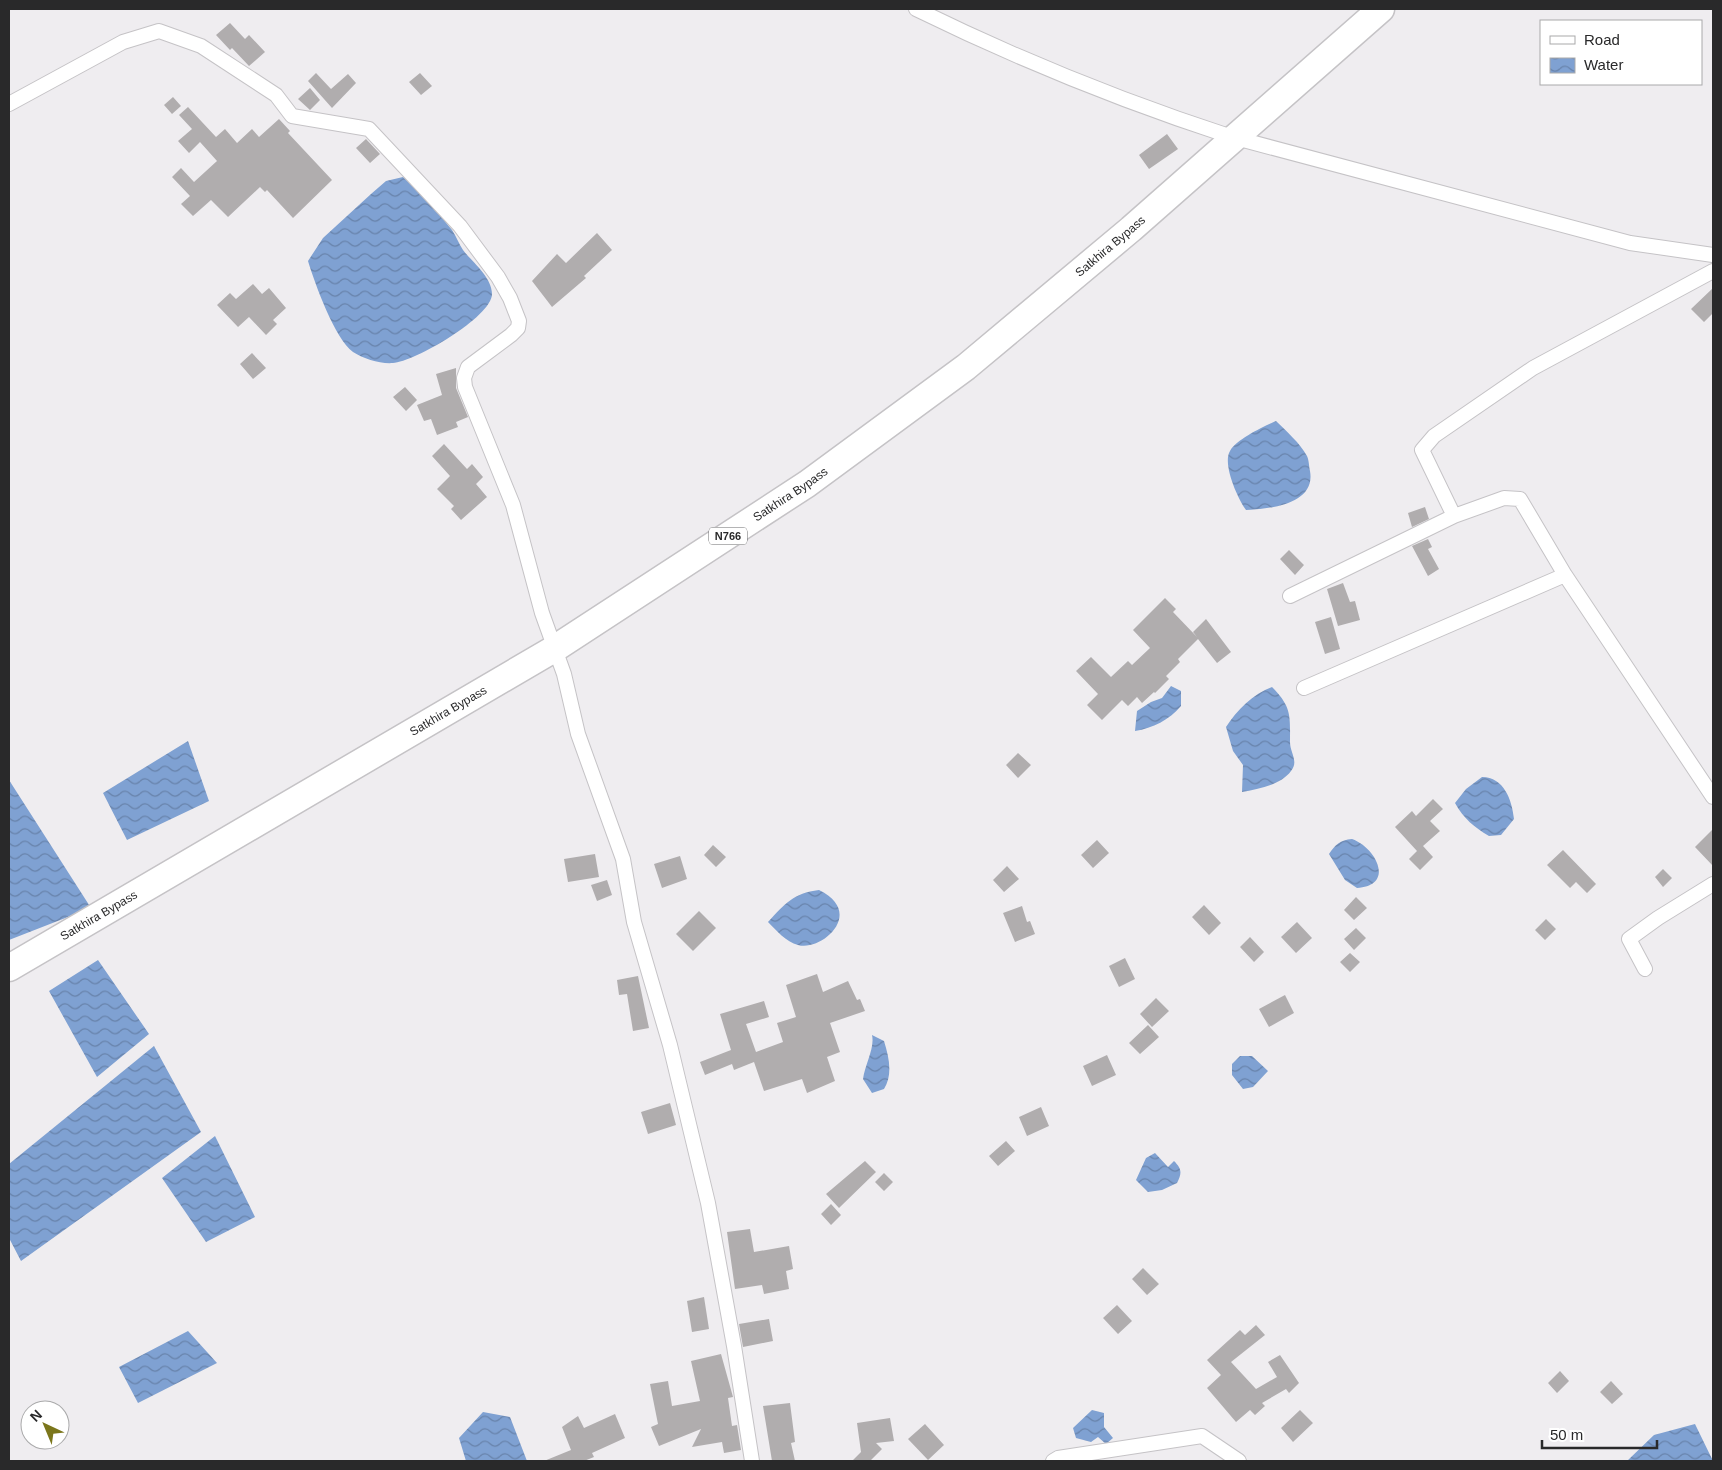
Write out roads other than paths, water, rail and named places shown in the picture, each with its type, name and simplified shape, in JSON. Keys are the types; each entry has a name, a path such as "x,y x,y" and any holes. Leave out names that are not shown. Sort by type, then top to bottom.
{"highway":[{"name":"Satkhira Bypass","path":"9,968 554,649 806,484 966,367 1131,229 1232,137 1381,9"}],"street":[{"path":"916,9 1030,62 1170,117 1232,137 1630,243 1713,255"},
{"path":"9,104 123,42 160,31 201,46 276,95 292,116 369,129 460,226 498,277 510,298 519,321 518,328 468,367 464,378 465,387 513,505 542,613 564,674 578,734 623,859 634,922 670,1044 708,1203 734,1346 752,1461"},
{"path":"1454,516 1422,450 1434,436 1533,368 1713,271"},
{"path":"1290,596 1454,516 1504,498 1520,499 1565,576 1713,797"},
{"path":"1304,688 1565,576"},
{"path":"1645,969 1629,939 1658,918 1713,884"},
{"path":"1053,1461 1058,1458 1202,1436 1239,1461"}],"water":[{"path":"403,177 429,202 452,230 463,250 489,282 492,294 489,304 466,326 450,337 434,347 403,361 383,363 362,357 353,352 339,336 326,310 308,261 323,238 371,194 386,181"},
{"path":"1276,421 1297,442 1307,456 1310,482 1306,491 1299,498 1278,506 1246,510 1235,490 1229,472 1228,457 1230,451 1244,438"},
{"path":"1171,686 1181,691 1181,706 1160,723 1135,731 1137,711 1151,702 1162,698"},
{"path":"1272,687 1283,700 1288,712 1290,746 1294,764 1287,776 1281,780 1262,788 1242,792 1243,765 1233,751 1226,727 1246,703"},
{"path":"188,741 209,801 127,840 103,793"},
{"path":"1482,777 1496,781 1509,797 1514,819 1501,835 1489,836 1470,822 1455,803 1466,789"},
{"path":"9,780 91,908 9,940"},
{"path":"1352,839 1369,850 1378,866 1379,874 1376,881 1369,886 1357,888 1345,880 1329,854 1338,844"},
{"path":"819,890 833,899 839,909 839,919 835,929 818,943 807,946 798,945 785,939 768,922 790,900 810,891"},
{"path":"98,960 149,1034 97,1077 49,991"},
{"path":"872,1035 884,1041 889,1060 889,1072 884,1089 872,1093 863,1079 871,1051"},
{"path":"154,1046 201,1132 21,1261 9,1238 9,1164"},
{"path":"1240,1056 1252,1056 1268,1071 1253,1087 1243,1089 1232,1075 1232,1064"},
{"path":"215,1136 255,1217 206,1242 162,1178"},
{"path":"1155,1153 1168,1167 1174,1161 1179,1166 1180,1174 1177,1183 1162,1190 1148,1192 1136,1180 1146,1158"},
{"path":"188,1331 217,1363 138,1403 119,1367"},
{"path":"1092,1410 1104,1413 1104,1427 1113,1438 1106,1444 1098,1437 1091,1442 1076,1438 1073,1428"},
{"path":"483,1412 510,1417 527,1461 466,1461 459,1438"},
{"path":"1695,1424 1713,1461 1627,1461 1654,1435"}]}
